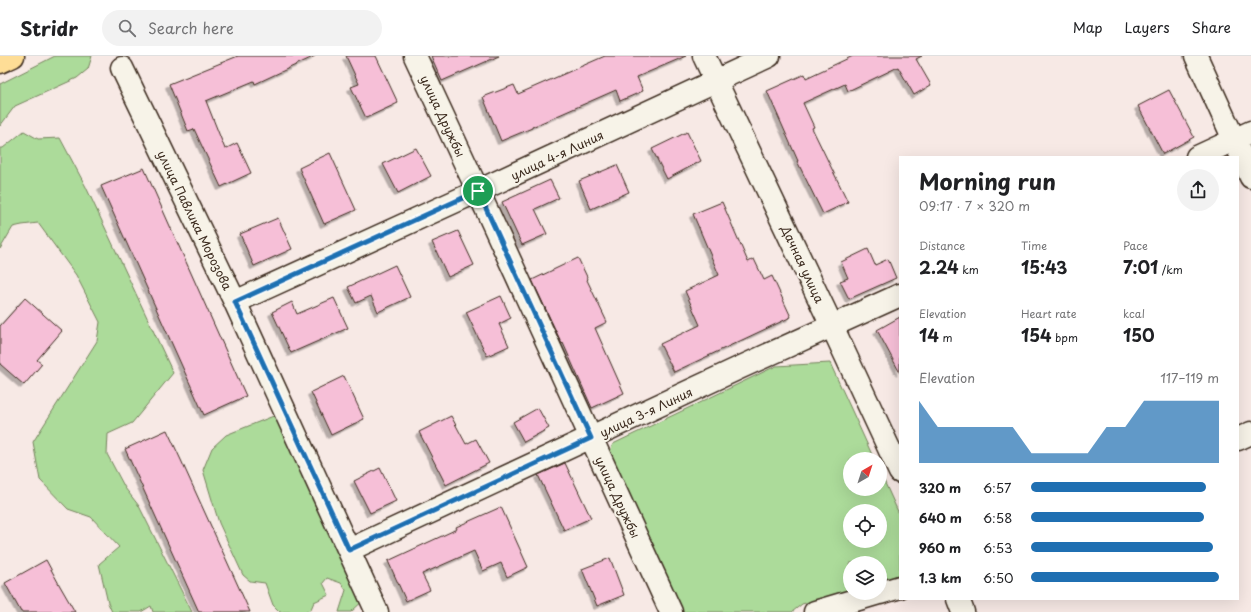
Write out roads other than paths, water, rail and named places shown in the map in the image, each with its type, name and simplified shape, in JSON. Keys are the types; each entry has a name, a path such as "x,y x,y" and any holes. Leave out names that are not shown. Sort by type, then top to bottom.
{"highway":[{"path":"0,62 13,56"}],"street":[{"name":"улица Дружбы","path":"415,56 671,612"},
{"name":"Дачная улица","path":"704,56 899,470"},
{"name":"улица 4-я Линия","path":"235,302 769,56"},
{"path":"1196,56 1242,136 1251,177"},
{"name":"улица Павлика Морозова","path":"122,68 235,302 378,612"},
{"path":"1199,156 1242,136"},
{"name":"улица 3-я Линия","path":"349,550 899,294"},
{"path":"1239,439 1251,433"},
{"path":"887,591 899,587"},
{"path":"815,612 856,600"},
{"path":"958,600 963,612"}]}
